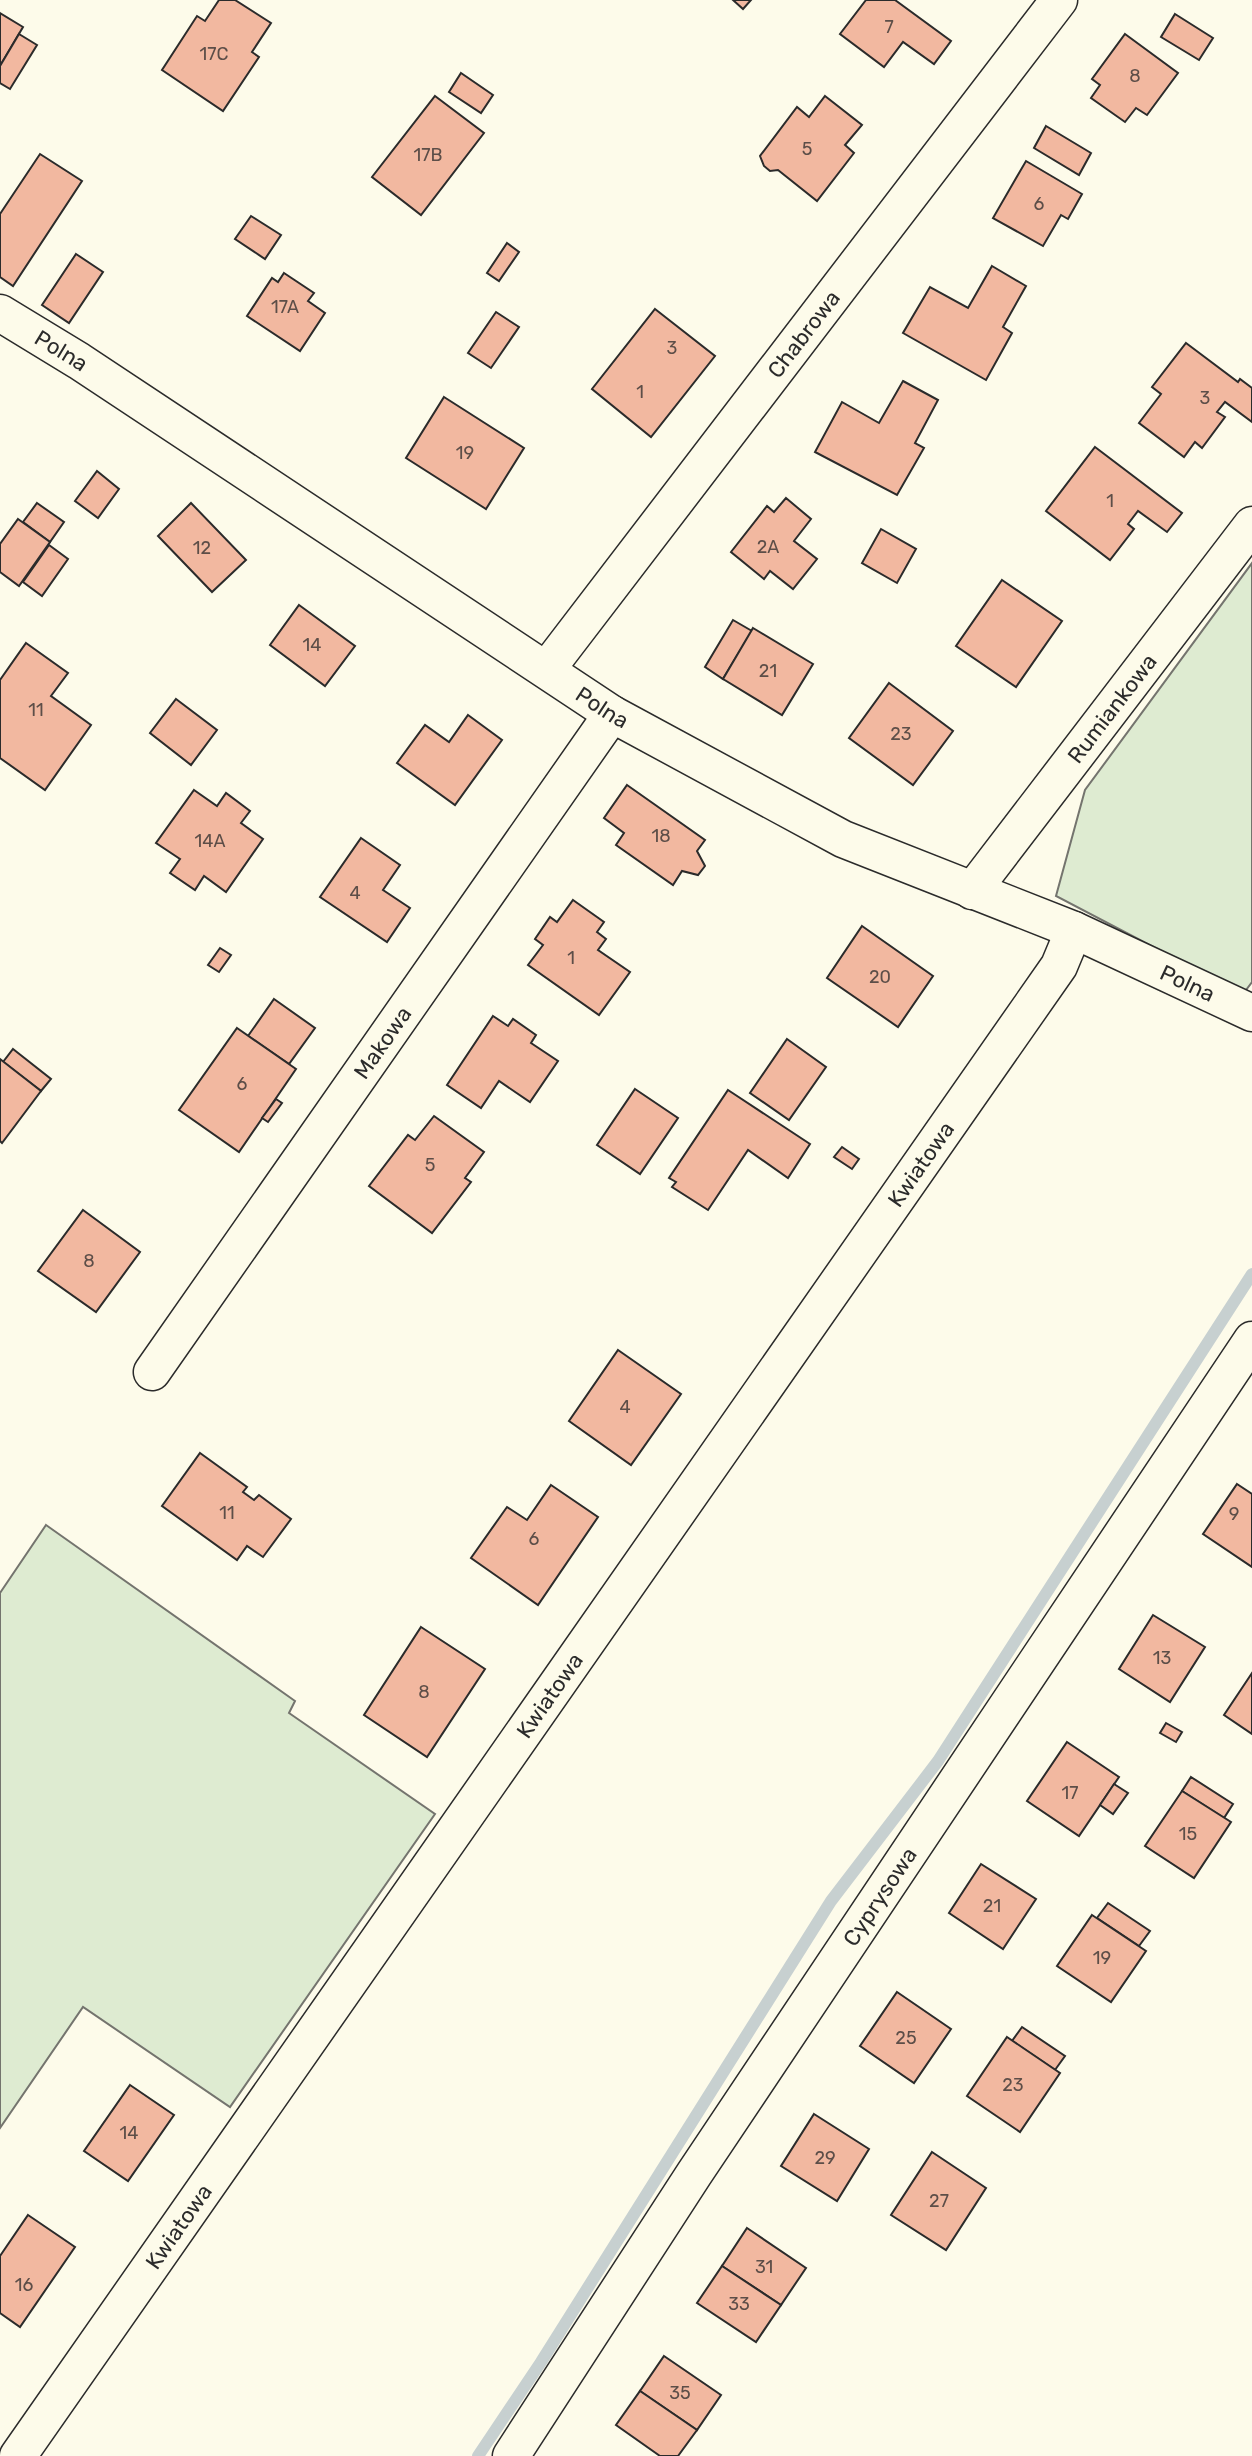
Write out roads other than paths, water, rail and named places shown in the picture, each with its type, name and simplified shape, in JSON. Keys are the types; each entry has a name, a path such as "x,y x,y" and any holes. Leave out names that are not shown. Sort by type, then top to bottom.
{"street":[{"name":"Chabrowa","path":"547,669 1059,0"},
{"name":"Polna","path":"0,313 92,370 612,714 843,839 1074,930 1252,1013"},
{"name":"Rumiankowa","path":"972,891 1252,525"},
{"name":"Makowa","path":"152,1372 612,714"},
{"name":"Kwiatowa","path":"18,2456 1059,966 1074,930"},
{"name":"Cyprysowa","path":"511,2456 694,2174 1252,1340"}],"waterway":[{"path":"478,2456 541,2362 831,1901 938,1761 1252,1274"}]}
